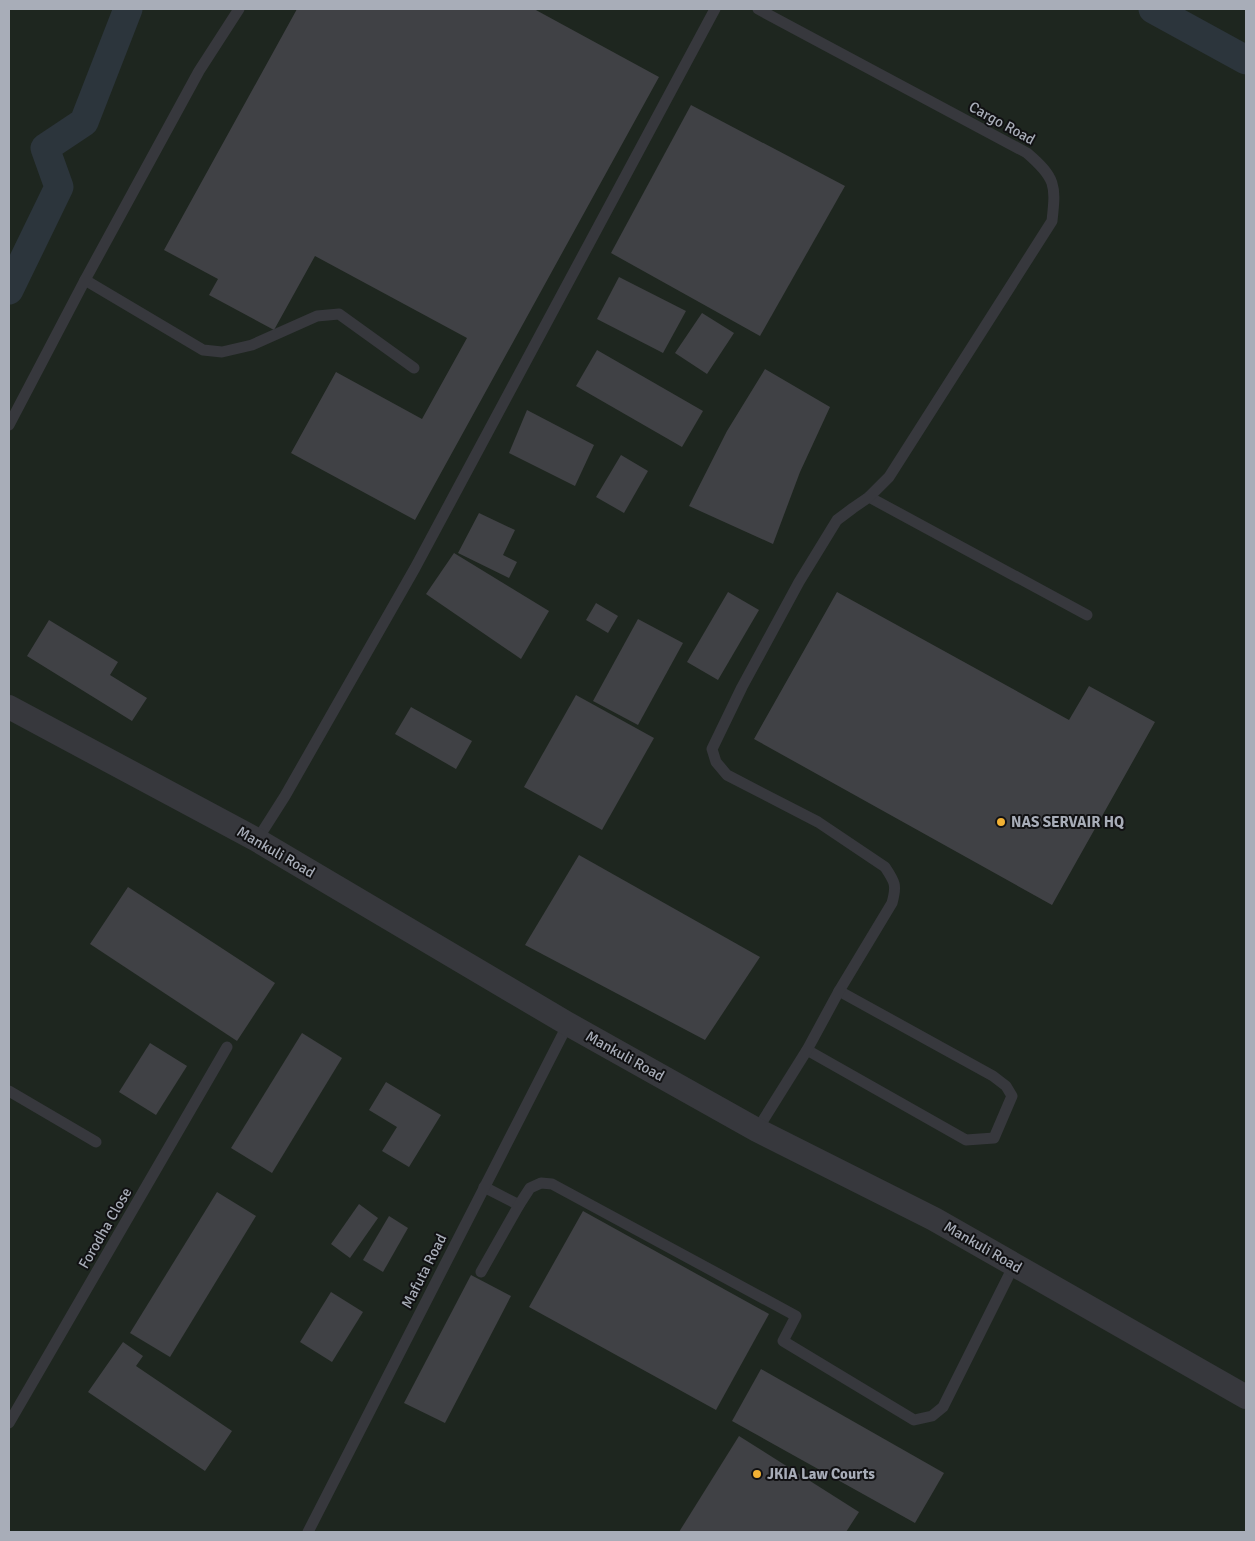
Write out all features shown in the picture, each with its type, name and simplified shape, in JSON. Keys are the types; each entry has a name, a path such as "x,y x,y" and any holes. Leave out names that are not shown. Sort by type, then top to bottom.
{"street":[{"name":"Mankuli Road","path":"9,707 257,840 568,1024 758,1130 934,1219 1246,1397"}],"lane":[{"path":"9,425 85,280 199,71 239,9"},
{"path":"257,840 285,796 415,568 715,9"},
{"name":"Cargo Road","path":"758,9 1027,153 1043,167 1050,178 1055,195 1052,221 889,477 869,497 837,520 795,590 742,688 712,749 716,762 726,775 818,822 885,867 892,878 896,890 892,903 839,991"},
{"path":"85,280 203,350 222,352 252,345 317,316 339,314 414,368"},
{"path":"869,497 1087,615"},
{"path":"758,1130 807,1050 839,991 993,1076 1006,1086 1012,1096 994,1138 966,1140 807,1050"},
{"name":"Mafuta Road","path":"310,1529 568,1024"},
{"name":"Forodha Close","path":"9,1423 228,1047"},
{"path":"9,1091 96,1142"},
{"path":"481,1272 530,1188 541,1183 552,1184 796,1316 783,1341 914,1420 932,1416 943,1407 1014,1265"},
{"path":"484,1187 519,1205"},
{"path":"310,1529 322,1532"}],"shaded area":[{"path":"9,9 1246,9 1246,1532 9,1532"}],"building":[{"path":"297,9 534,9 659,77 415,520 291,453 336,372 422,419 467,338 315,256 274,330 209,295 218,279 164,250"},
{"path":"691,105 845,186 760,336 611,253"},
{"path":"619,277 686,311 663,353 597,319"},
{"path":"702,313 734,333 707,374 675,353"},
{"path":"597,350 703,411 682,447 576,386"},
{"path":"765,369 830,407 800,472 773,544 689,506 727,431"},
{"path":"527,410 594,445 575,486 509,453"},
{"path":"621,455 648,471 624,513 596,497"},
{"path":"479,513 515,530 503,555 517,562 509,578 458,553"},
{"path":"454,553 549,611 521,659 426,594"},
{"path":"728,592 759,610 718,680 687,662"},
{"name":"NAS SERVAIR HQ","path":"837,592 1069,720 1089,686 1155,722 1052,905 754,739"},
{"path":"596,603 618,616 608,633 586,620"},
{"path":"638,619 683,643 638,725 593,701"},
{"path":"49,620 118,662 110,675 147,698 132,721 27,656"},
{"path":"576,695 654,738 602,830 524,787"},
{"path":"411,707 472,741 456,769 395,734"},
{"path":"579,855 760,957 705,1040 525,945"},
{"path":"128,887 275,983 237,1041 90,944"},
{"path":"302,1033 342,1058 272,1173 231,1148"},
{"path":"150,1043 187,1066 156,1115 119,1092"},
{"path":"386,1082 441,1115 409,1167 382,1151 397,1127 369,1110"},
{"path":"217,1192 256,1216 170,1357 130,1333"},
{"path":"359,1204 378,1218 350,1258 331,1244"},
{"path":"583,1211 769,1314 716,1410 529,1307"},
{"path":"389,1216 408,1228 383,1272 363,1260"},
{"path":"471,1275 511,1296 445,1423 404,1403"},
{"path":"331,1292 363,1312 332,1362 300,1342"},
{"path":"123,1342 143,1356 136,1366 232,1431 205,1471 88,1392"},
{"path":"761,1369 944,1473 915,1523 732,1421"},
{"name":"JKIA Law Courts","path":"739,1436 859,1512 846,1532 679,1532"}],"waterway":[{"path":"9,290 59,187 45,148 84,122 128,9"},
{"path":"1153,9 1246,60"}],"place":[{"name":"NAS SERVAIR HQ","path":"1001,822"},
{"name":"JKIA Law Courts","path":"757,1474"}]}
